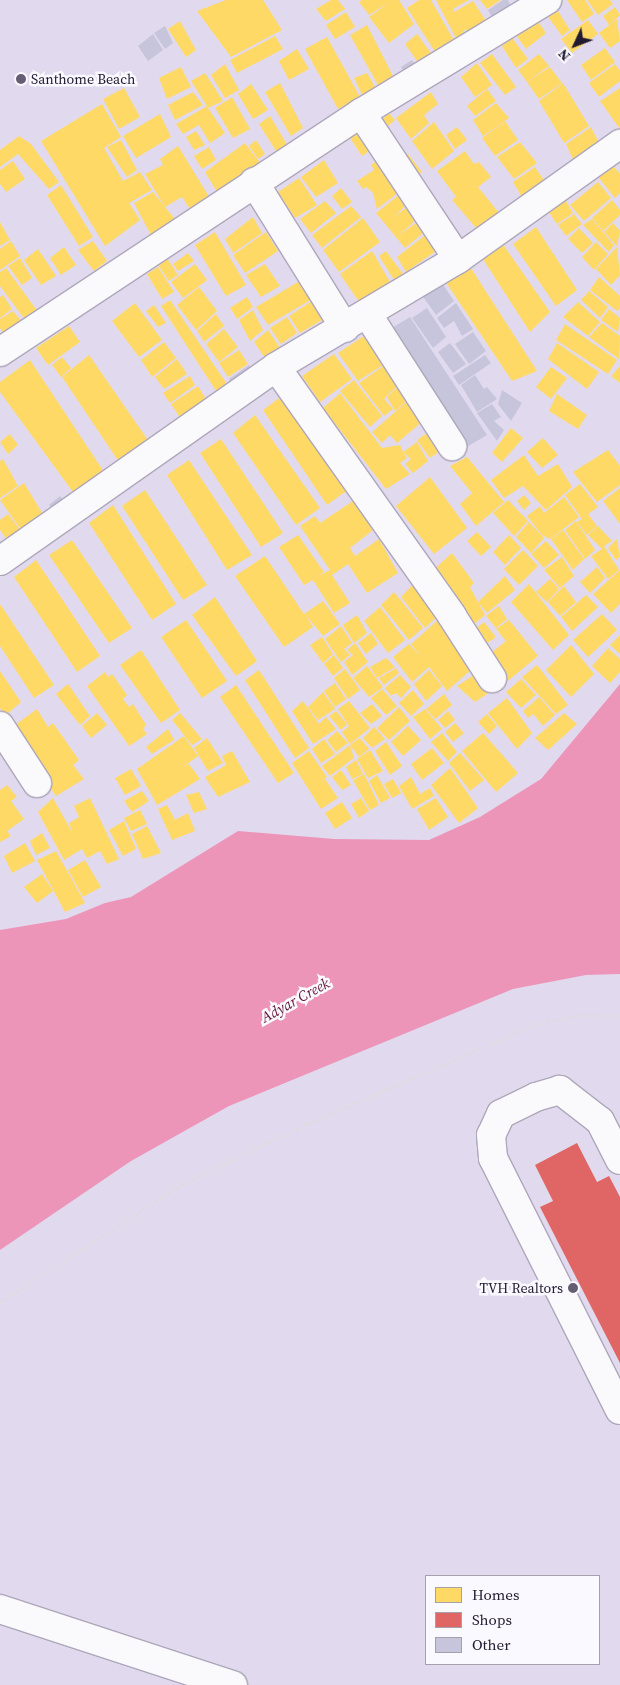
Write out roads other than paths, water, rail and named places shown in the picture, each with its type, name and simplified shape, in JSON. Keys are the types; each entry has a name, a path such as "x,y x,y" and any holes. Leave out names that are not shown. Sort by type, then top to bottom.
{"street":[{"path":"0,352 254,182 361,113 547,0"},
{"path":"361,113 458,259"},
{"path":"0,561 276,367 357,321 458,259 620,144"},
{"path":"254,182 452,446"},
{"path":"276,367 452,616 492,678"},
{"path":"0,726 37,783"},
{"path":"620,1160 600,1121 560,1090 536,1097 501,1114 491,1135 493,1158 620,1410"},
{"path":"0,1609 233,1685"}],"water":[{"name":"Adyar Creek","path":"620,684 620,974 586,975 513,989 229,1106 131,1161 0,1250 0,930 66,919 105,903 131,897 238,831 334,839 429,840 480,817 541,779"}],"place":[{"name":"Santhome Beach","path":"21,79"},
{"name":"TVH Realtors","path":"573,1288"}]}
